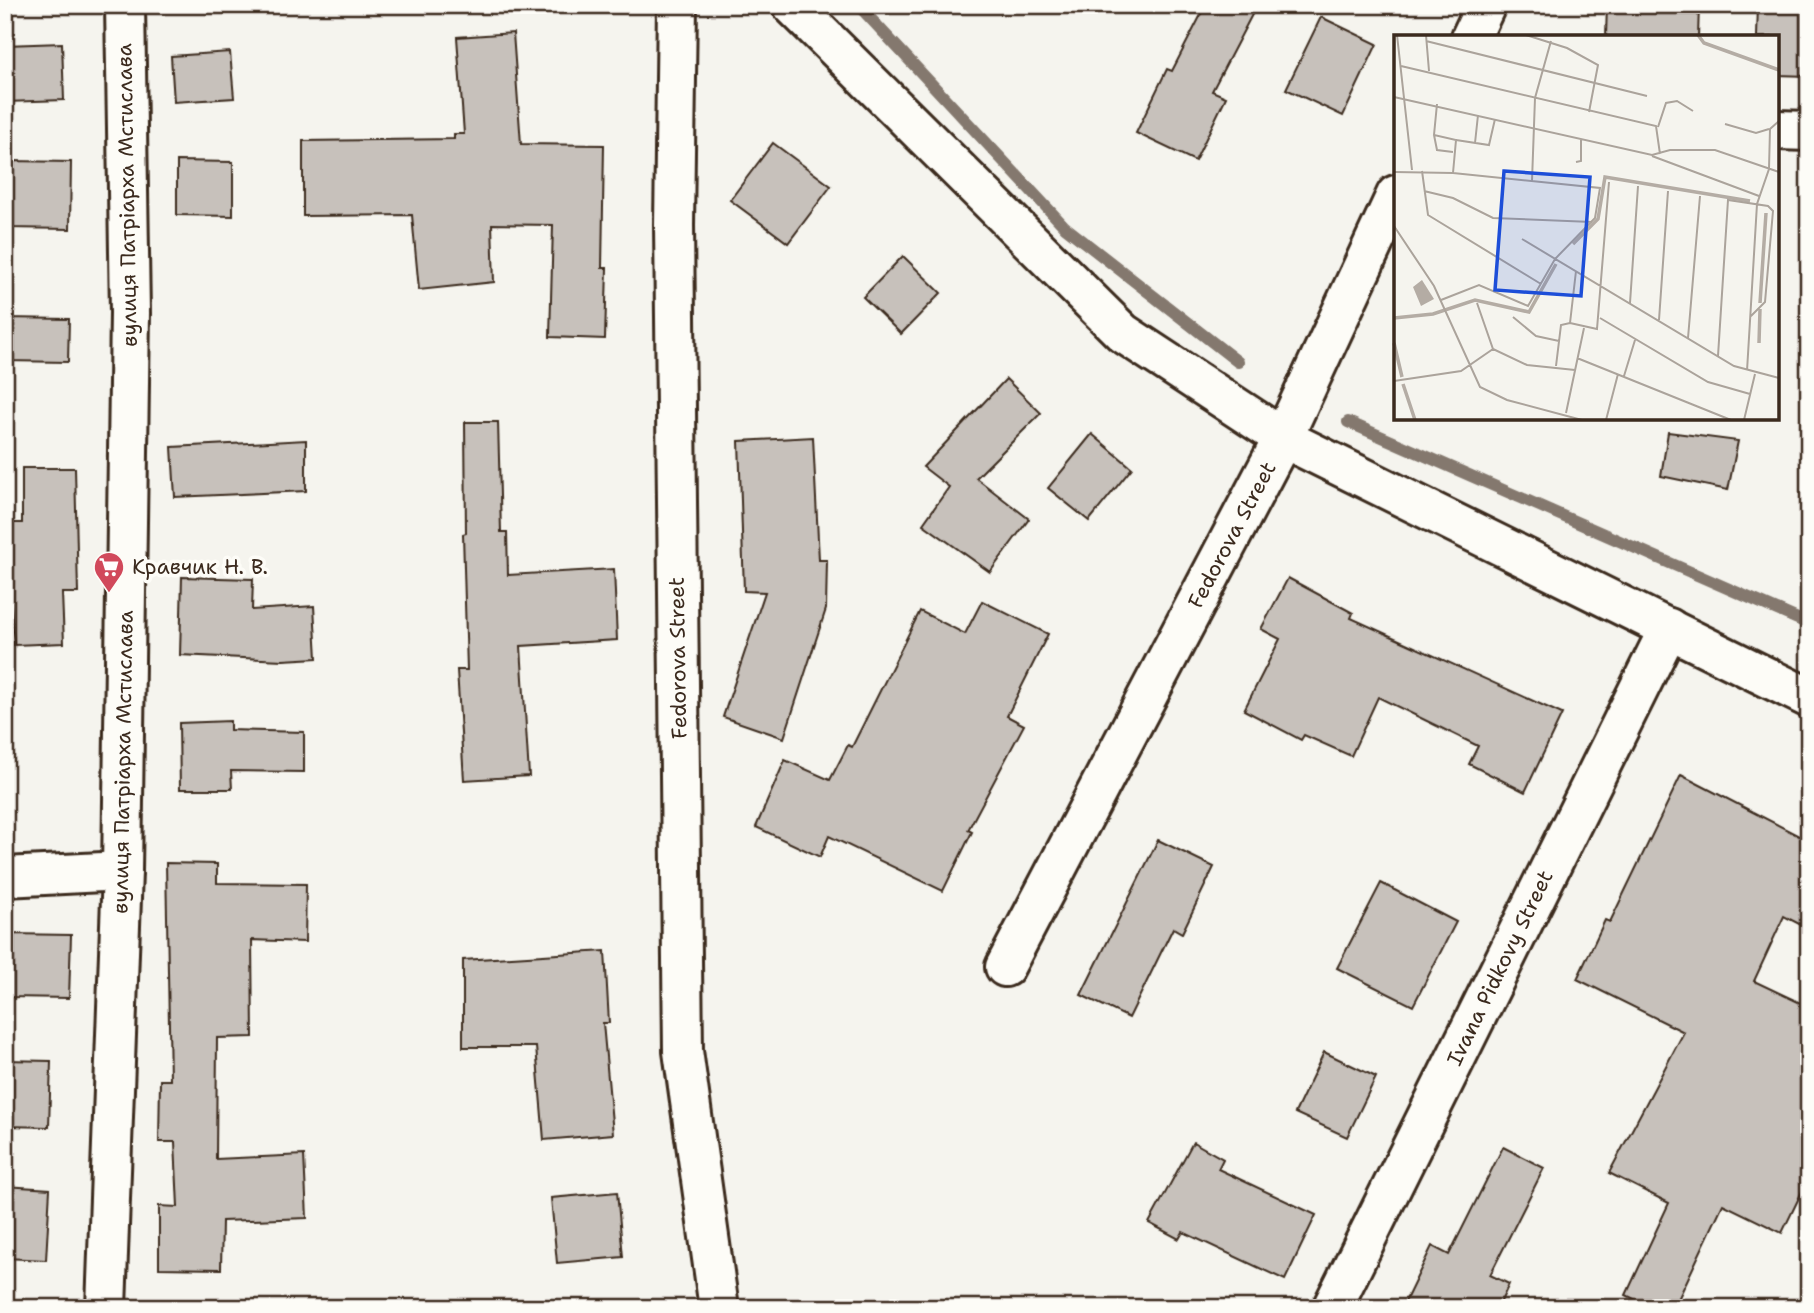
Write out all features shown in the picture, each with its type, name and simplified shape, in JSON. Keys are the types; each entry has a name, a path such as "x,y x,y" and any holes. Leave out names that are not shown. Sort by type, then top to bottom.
{"street":[{"name":"вулиця Патріарха Мстислава","path":"106,1308 122,871 130,313 125,5"},
{"name":"Fedorova Street","path":"677,5 674,238 683,1051 719,1308"},
{"path":"792,5 1122,333 1283,439 1809,698"},
{"path":"1472,35 1486,5"},
{"path":"1779,130 1809,131"},
{"name":"Fedorova Street","path":"1005,967 1283,439 1394,199"},
{"name":"Ivana Pidkovy Street","path":"1332,1308 1669,628"},
{"path":"5,877 122,871"}],"building":[{"path":"1206,5 1257,5 1212,91 1226,97 1195,161 1136,133 1167,69 1172,71"},
{"path":"1607,5 1699,5 1698,35 1606,35"},
{"path":"1758,5 1809,6 1809,76 1779,75 1779,35 1757,35"},
{"path":"1321,17 1377,44 1343,116 1286,89"},
{"path":"513,33 521,144 604,145 602,268 607,268 605,339 550,337 553,225 492,224 494,282 419,290 412,215 303,216 303,141 454,139 454,134 464,134 457,37"},
{"path":"62,43 64,100 5,102 5,45"},
{"path":"230,52 234,98 174,102 171,56"},
{"path":"773,143 831,186 788,243 730,200"},
{"path":"10,161 71,162 70,229 9,228"},
{"path":"177,161 233,162 233,216 177,215"},
{"path":"903,256 941,293 901,334 863,297"},
{"path":"5,318 69,319 68,362 5,361"},
{"path":"1006,379 1041,413 976,478 1029,519 990,572 923,524 949,487 923,467"},
{"path":"465,422 498,422 501,532 507,532 508,575 614,569 617,640 521,646 529,776 464,780 457,670 467,670 463,534 466,533"},
{"path":"1668,432 1738,441 1728,490 1661,476"},
{"path":"1092,434 1132,468 1089,521 1048,488"},
{"path":"813,437 819,560 827,560 826,609 784,738 723,717 765,592 744,591 739,441"},
{"path":"306,440 306,491 175,497 172,447"},
{"path":"22,468 75,468 78,593 62,593 64,643 14,645 5,523 22,523"},
{"path":"182,577 253,579 252,610 314,606 317,658 283,660 180,655"},
{"path":"1288,578 1353,613 1351,618 1562,714 1525,792 1469,764 1478,746 1378,697 1351,756 1304,735 1301,740 1244,710 1280,639 1261,629"},
{"path":"982,601 1048,634 1007,716 1024,725 968,830 972,832 943,891 829,836 820,857 756,827 785,760 830,780 848,745 852,747 920,611 965,634"},
{"path":"230,721 230,730 304,732 304,772 231,771 232,789 180,789 179,723"},
{"path":"1681,775 1809,841 1809,929 1784,916 1754,981 1809,1007 1809,1177 1782,1233 1723,1204 1674,1308 1652,1308 1626,1295 1669,1203 1609,1173 1684,1032 1577,979 1605,920 1610,922"},
{"path":"1158,840 1214,867 1182,933 1173,928 1129,1018 1081,995"},
{"path":"166,863 217,864 217,883 306,884 305,942 252,940 253,1037 217,1038 216,1159 304,1155 307,1218 222,1221 221,1269 159,1268 159,1206 178,1207 175,1142 159,1142 160,1080 170,1080"},
{"path":"1381,883 1456,922 1413,1006 1337,968"},
{"path":"10,934 71,935 69,998 9,997"},
{"path":"605,951 609,1023 603,1023 613,1134 544,1140 536,1047 463,1047 463,960"},
{"path":"1324,1052 1376,1077 1347,1137 1295,1113"},
{"path":"5,1060 51,1061 49,1127 5,1126"},
{"path":"1193,1142 1223,1159 1218,1169 1316,1215 1285,1280 1183,1232 1179,1239 1149,1223"},
{"path":"1503,1147 1544,1168 1490,1275 1509,1284 1498,1308 1402,1308 1432,1246 1449,1255"},
{"path":"5,1186 50,1189 46,1260 5,1258"},
{"path":"617,1192 623,1257 557,1263 551,1198"}],"waterway":[{"path":"858,5 1065,227 1238,362"},
{"path":"1348,422 1809,624"}],"place":[{"name":"Кравчик Н. В.","path":"109,594"}]}
